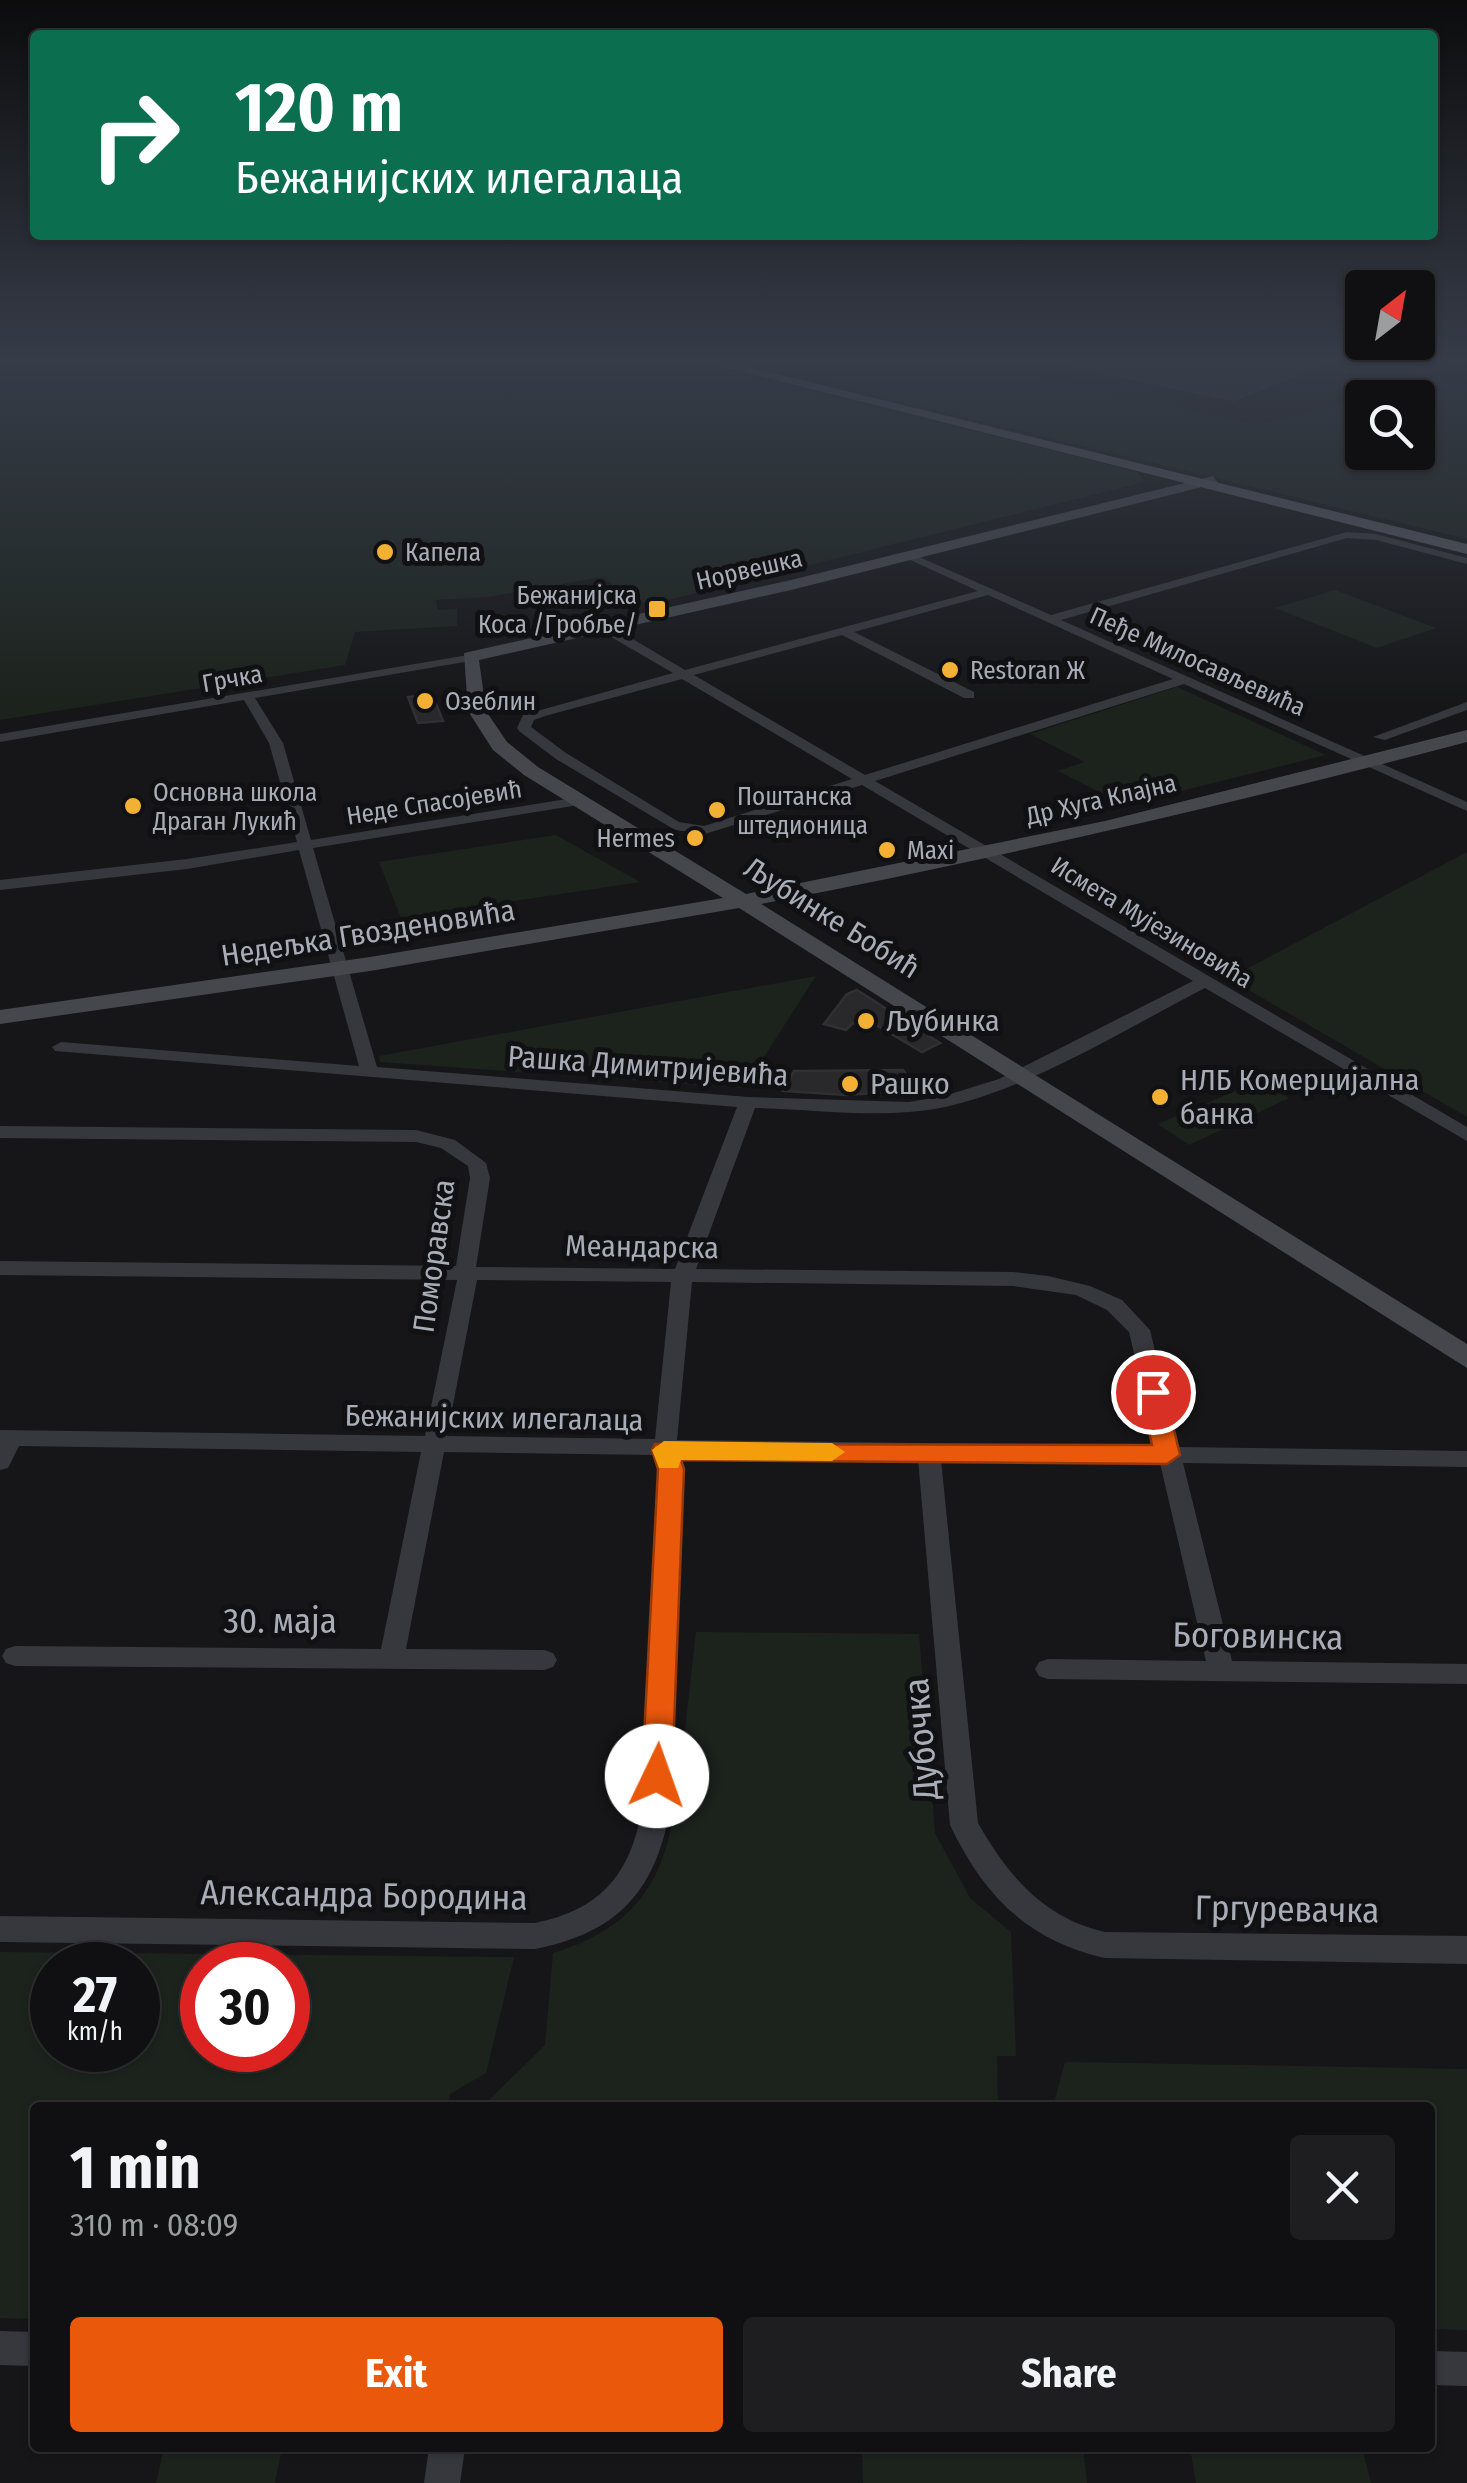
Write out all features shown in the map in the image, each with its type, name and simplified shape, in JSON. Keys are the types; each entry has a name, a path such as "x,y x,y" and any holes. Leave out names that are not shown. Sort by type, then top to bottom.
{"main road":[{"path":"1182,476 1467,546"},
{"name":"Норвешка","path":"470,657 910,556 1207,482"},
{"name":"Љубинке Бобић","path":"470,657 472,705 488,736 579,801 1022,1074 1467,1358"},
{"name":"Др Хуга Клајна","path":"744,901 986,853 1369,763 1467,736"},
{"name":"Недељка Гвозденовића","path":"0,1017 341,969 744,901"}],"street":[{"path":"1050,619 1347,535 1376,538 1467,561"},
{"name":"Пеђе Милосављевића","path":"910,556 1467,807"},
{"path":"988,592 540,712 526,721 524,728 561,756 675,826 694,830 1184,680"},
{"name":"Исмета Мујезиновића","path":"606,628 1467,1135"},
{"path":"843,631 969,696"},
{"name":"Грчка","path":"0,738 470,657"},
{"path":"249,698 276,743 370,1072"},
{"path":"1380,737 1467,706"},
{"name":"Неде Спасојевић","path":"0,885 306,846 579,801"},
{"name":"Рашка Димитријевића","path":"61,1047 748,1102 910,1107 965,1096 1022,1074 1204,982"},
{"name":"Александра Бородина","path":"0,1929 535,1936 558,1933 599,1915 634,1878 652,1840 671,1469 664,1450 682,1278 748,1102"},
{"name":"Поморавска","path":"0,1132 416,1136 464,1152 477,1163 480,1178 464,1262 468,1275 392,1656"},
{"name":"Меандарска","path":"0,1268 1013,1279 1073,1287 1100,1296 1129,1315 1139,1330 1221,1670"},
{"path":"0,1462 5,1438"},
{"name":"Бежанијских илегалаца","path":"5,1438 1467,1459"},
{"name":"Дубочка","path":"929,1453 964,1825 987,1869 1023,1908 1061,1932 1105,1944"},
{"name":"30. маја","path":"15,1656 544,1660"},
{"name":"Боговинска","path":"1048,1669 1467,1674"},
{"name":"Гргуревачка","path":"1105,1944 1467,1950"},
{"path":"0,2348 30,2348"},
{"path":"1435,2368 1467,2368"},
{"path":"442,2483 446,2452"}],"shaded area":[{"path":"0,476 1140,476 1145,482 652,604 637,601 602,577 488,597 436,600 438,610 457,609 457,626 355,632 345,665 0,720"},
{"path":"1206,476 1467,476 1467,539"},
{"path":"1335,590 1436,628 1377,648 1275,608"},
{"path":"1177,687 1326,755 1125,805 1058,771 1085,762 1030,734"},
{"path":"556,835 640,882 401,918 379,862"},
{"path":"1467,852 1467,1117 1228,978 1256,964"},
{"path":"816,976 744,1088 380,1062 379,1056"},
{"path":"1261,1080 1289,1098 1189,1145 1158,1124"},
{"path":"696,1632 919,1634 935,1833 970,1898 1011,1932 1016,2056 997,2056 998,2102 487,2102 545,2045 553,1953 589,1939 616,1922 653,1879 664,1853 678,1791"},
{"path":"0,1952 30,1952 30,2072 160,2072 160,1954 180,1954 180,2072 310,2072 310,1955 514,1957 486,2073 450,2094 449,2102 30,2102 30,2319 0,2318"},
{"path":"1065,2062 1467,2069 1467,2330 1435,2329 1435,2102 1054,2102"},
{"path":"163,2452 281,2452 275,2483 156,2483"},
{"path":"862,2452 1083,2452 1087,2483 863,2483"},
{"path":"1191,2452 1363,2452 1371,2483 1196,2483"}],"building":[{"path":"432,694 443,721 418,723 408,697"},
{"name":"Љубинка","path":"857,990 940,1043 922,1052 866,1019 872,1028 853,1023 846,1030 824,1024 847,994"},
{"name":"Рашко","path":"903,1070 917,1090 847,1095 783,1091 794,1071"}],"slow traffic":[{"path":"668,1461 664,1450 832,1452"}],"place":[{"name":"Капела","path":"385,552"},
{"name":"Бежанијска Коса /Гробље/","path":"657,609"},
{"name":"Restoran Ж","path":"950,670"},
{"name":"Озеблин","path":"425,701"},
{"name":"Основна школа Драган Лукић","path":"133,806"},
{"name":"Поштанска штедионица","path":"717,810"},
{"name":"Hermes","path":"695,838"},
{"name":"Maxi","path":"887,850"},
{"name":"Љубинка","path":"866,1021"},
{"name":"Рашко","path":"850,1084"},
{"name":"НЛБ Комерцијална банка","path":"1160,1097"}],"route":[{"path":"657,1776 671,1469 664,1450 1167,1455 1153,1392"}]}
